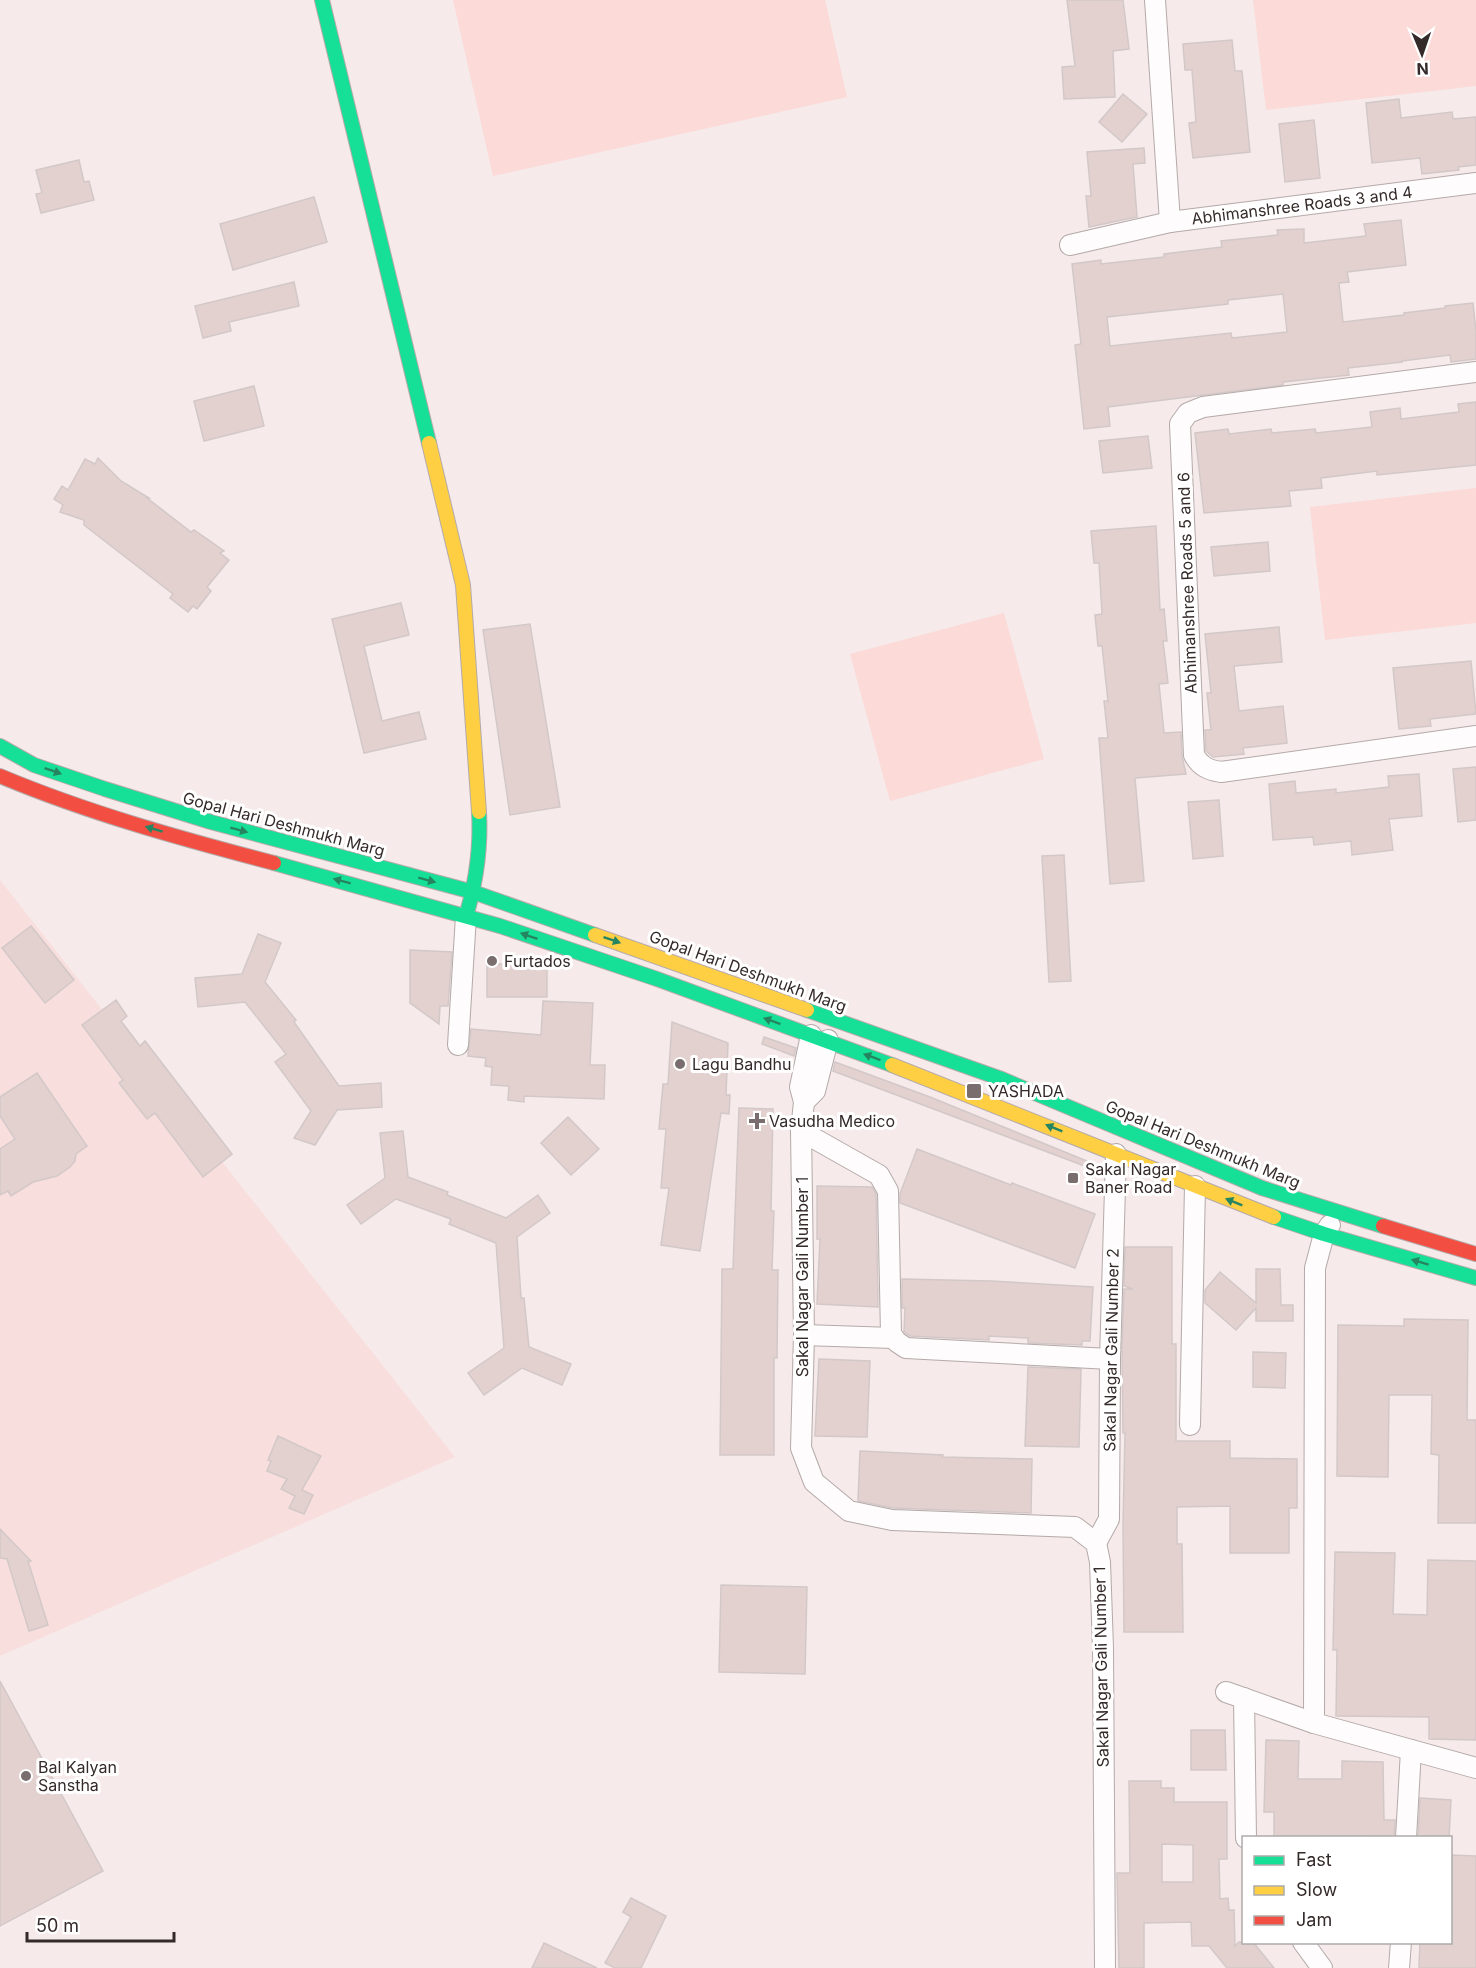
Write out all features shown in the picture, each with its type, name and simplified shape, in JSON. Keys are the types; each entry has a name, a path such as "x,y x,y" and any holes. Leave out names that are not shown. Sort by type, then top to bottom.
{"main road":[{"path":"322,0 463,585 480,828 473,892 466,916"},
{"name":"Gopal Hari Deshmukh Marg","path":"0,746 34,765 211,822 473,892 999,1078 1262,1188 1476,1254"},
{"path":"0,776 98,811 205,845 500,926 657,979 936,1081 1254,1210 1324,1234 1476,1278"}],"street":[{"name":"Abhimanshree Roads 3 and 4","path":"1155,0 1170,222 1476,183"},
{"path":"1070,244 1170,222"},
{"name":"Abhimanshree Roads 5 and 6","path":"1476,372 1203,407 1188,413 1180,424 1194,755 1197,762 1211,771 1221,771 1476,736"},
{"path":"458,1045 466,916"},
{"name":"Sakal Nagar Gali Number 1","path":"820,1038 815,1091 804,1102 801,1131 804,1335 801,1448 814,1482 849,1511 892,1520 1075,1527 1096,1543 1100,1562 1103,1648 1104,1968"},
{"path":"801,1131 879,1174 888,1191 891,1334 901,1346 1110,1359"},
{"name":"Sakal Nagar Gali Number 2","path":"1096,1543 1109,1520 1110,1359 1116,1154"},
{"path":"1190,1425 1195,1186"},
{"path":"1314,1723 1315,1268 1324,1234 1338,1213"},
{"path":"804,1335 893,1338"},
{"path":"1246,1836 1235,1695 1314,1723 1476,1768"},
{"path":"1406,1836 1411,1750"},
{"path":"1304,1944 1322,1968"},
{"path":"1399,1968 1401,1944"}],"shaded area":[{"path":"453,0 825,0 847,97 493,176"},
{"path":"1253,0 1476,0 1476,86 1266,110"},
{"path":"1476,488 1476,623 1325,640 1310,507"},
{"path":"1004,613 1044,759 890,801 850,654"},
{"path":"0,880 455,1457 0,1656"}],"building":[{"path":"1067,0 1123,0 1129,49 1113,51 1115,97 1064,99 1062,67 1075,66"},
{"path":"1232,40 1235,71 1242,71 1250,152 1193,158 1189,123 1196,122 1192,70 1185,70 1183,44"},
{"path":"1123,94 1147,114 1122,142 1099,122"},
{"path":"1399,99 1401,118 1452,112 1453,119 1476,117 1476,165 1458,167 1459,170 1422,174 1420,158 1372,163 1366,103"},
{"path":"1314,120 1320,178 1285,182 1279,124"},
{"path":"1144,148 1145,163 1133,164 1137,217 1089,227 1086,196 1091,196 1087,152"},
{"path":"79,160 84,182 89,181 94,200 41,213 36,194 42,193 36,170"},
{"path":"314,197 327,242 233,270 220,224"},
{"path":"1401,220 1406,265 1347,272 1349,282 1339,283 1343,322 1404,315 1404,313 1473,303 1476,359 1451,362 1450,355 1348,368 1349,375 1108,407 1110,426 1084,429 1075,345 1081,344 1072,264 1101,260 1101,264 1164,257 1164,254 1222,247 1221,241 1278,235 1277,230 1304,229 1304,243 1366,236 1364,224","holes":["1283,294 1287,332 1232,338 1231,333 1110,346 1107,317 1228,304 1228,300"]},
{"path":"294,282 299,306 229,322 231,331 203,338 195,306"},
{"path":"254,386 264,426 204,441 194,401"},
{"path":"1476,402 1476,465 1377,475 1377,471 1321,478 1322,488 1289,491 1291,506 1204,513 1195,433 1228,429 1229,434 1271,429 1272,433 1315,429 1316,433 1372,427 1370,412 1400,408 1401,419 1459,412 1458,404"},
{"path":"1148,436 1152,468 1103,473 1099,441"},
{"path":"98,458 121,481 149,498 147,498 191,532 194,530 224,551 220,553 229,560 207,587 211,591 197,609 193,606 188,612 170,598 173,594 84,525 84,520 60,512 63,505 54,499 62,486 68,490 85,459 95,464"},
{"path":"1156,526 1160,610 1164,609 1167,641 1163,641 1168,683 1159,684 1164,733 1181,732 1182,756 1186,774 1135,778 1144,881 1110,884 1099,738 1108,738 1104,701 1108,701 1102,646 1098,646 1095,615 1102,614 1099,563 1094,563 1091,531"},
{"path":"1268,542 1270,571 1214,576 1211,547"},
{"path":"401,603 409,635 364,646 382,721 419,712 426,739 364,753 332,619"},
{"path":"530,624 560,807 510,815 483,630"},
{"path":"1279,627 1282,662 1234,666 1239,711 1283,706 1287,743 1243,748 1244,754 1213,757 1206,751 1205,730 1211,730 1207,693 1211,693 1205,634"},
{"path":"1471,661 1476,714 1430,719 1431,726 1399,729 1393,668"},
{"path":"1476,767 1476,820 1458,822 1453,769"},
{"path":"1419,774 1422,816 1389,819 1393,850 1352,855 1351,841 1314,845 1313,837 1273,840 1269,784 1295,781 1296,793 1336,789 1336,793 1389,787 1388,776"},
{"path":"1219,800 1223,856 1193,859 1188,802"},
{"path":"1064,855 1071,981 1049,982 1042,856"},
{"path":"31,926 74,980 45,1003 2,948"},
{"path":"258,934 281,943 265,982 296,1020 294,1022 339,1086 381,1083 382,1107 337,1110 315,1145 294,1138 311,1111 275,1062 286,1054 245,1002 198,1007 195,978 242,974"},
{"path":"410,950 452,952 448,1006 440,1006 439,1024 410,1003"},
{"path":"487,964 547,964 547,997 487,997"},
{"path":"116,1000 127,1016 121,1021 140,1046 145,1041 232,1154 203,1177 155,1113 147,1119 119,1083 123,1080 82,1025"},
{"path":"543,1001 593,1003 590,1065 605,1065 604,1099 524,1096 524,1102 508,1100 509,1086 491,1085 492,1067 485,1066 486,1058 468,1056 471,1029 541,1035"},
{"path":"672,1022 728,1043 726,1095 730,1095 729,1114 721,1113 700,1251 661,1245 669,1188 661,1188 666,1129 659,1129 663,1084 668,1084"},
{"path":"764,1037 796,1048 794,1056 762,1044"},
{"path":"835,1062 930,1097 1104,1168 1103,1173 833,1071"},
{"path":"37,1073 87,1146 76,1154 75,1161 70,1167 57,1176 33,1182 11,1196 8,1191 0,1195 0,1149 15,1139 0,1116 0,1097"},
{"path":"739,1108 773,1109 772,1270 778,1270 777,1358 774,1358 774,1455 720,1455 722,1269 733,1269"},
{"path":"568,1117 599,1149 571,1175 541,1143"},
{"path":"403,1131 408,1177 506,1218 538,1195 550,1213 517,1237 521,1298 524,1298 529,1347 571,1364 562,1385 522,1368 484,1395 468,1373 504,1348 496,1243 449,1224 451,1219 396,1199 361,1224 347,1205 385,1178 380,1133"},
{"path":"917,1149 1095,1214 1075,1268 900,1203 900,1194"},
{"path":"817,1186 872,1187 876,1194 878,1307 817,1304 820,1239 817,1239"},
{"path":"1125,1247 1172,1247 1172,1344 1176,1344 1176,1441 1230,1441 1230,1458 1297,1459 1297,1508 1289,1508 1289,1553 1230,1553 1230,1506 1177,1507 1177,1544 1182,1544 1183,1632 1124,1632 1125,1433 1123,1433 1122,1346 1124,1289 1133,1289 1124,1286"},
{"path":"1256,1269 1280,1269 1281,1305 1293,1305 1293,1321 1256,1321 1256,1308 1236,1330 1205,1303 1205,1290 1220,1272 1256,1303"},
{"path":"902,1279 1093,1287 1090,1341 1082,1341 1082,1345 1028,1343 1028,1338 989,1336 989,1340 910,1336 904,1332 905,1308 902,1308"},
{"path":"1404,1319 1468,1320 1467,1420 1476,1420 1476,1523 1438,1523 1439,1455 1431,1454 1432,1395 1389,1395 1388,1477 1337,1476 1338,1325 1404,1326"},
{"path":"1253,1352 1286,1353 1285,1388 1253,1387"},
{"path":"819,1359 870,1361 867,1437 815,1436"},
{"path":"1028,1367 1081,1369 1079,1447 1025,1446"},
{"path":"278,1436 321,1456 302,1490 313,1495 304,1514 289,1508 295,1496 281,1489 287,1479 267,1471 271,1461 268,1460"},
{"path":"860,1451 943,1455 942,1457 1032,1459 1031,1513 893,1508 858,1501"},
{"path":"0,1529 31,1561 28,1561 48,1625 29,1631 7,1559 0,1558"},
{"path":"1335,1552 1395,1553 1393,1614 1427,1615 1428,1560 1476,1561 1476,1740 1429,1739 1429,1717 1336,1716 1337,1650 1333,1650"},
{"path":"721,1585 807,1587 805,1674 719,1672"},
{"name":"Bal Kalyan Sanstha","path":"0,1681 103,1871 0,1926"},
{"path":"1191,1730 1225,1730 1226,1770 1191,1770"},
{"path":"1266,1740 1299,1741 1298,1779 1342,1779 1342,1761 1383,1762 1384,1820 1395,1820 1394,1836 1274,1836 1274,1812 1264,1812"},
{"path":"1129,1781 1161,1781 1161,1788 1174,1788 1174,1802 1227,1802 1227,1859 1219,1859 1220,1899 1228,1898 1229,1910 1234,1910 1235,1946 1239,1942 1255,1944 1274,1968 1227,1968 1209,1946 1192,1946 1191,1922 1144,1923 1144,1968 1119,1968 1117,1873 1130,1873","holes":["1162,1844 1193,1845 1193,1882 1162,1882"]},
{"path":"1420,1798 1451,1800 1449,1836 1418,1836"},
{"path":"1452,1855 1476,1856 1476,1968 1419,1968 1420,1944 1452,1944"},
{"path":"631,1898 666,1916 641,1968 615,1968 605,1963 631,1917 623,1912"},
{"path":"544,1943 597,1968 532,1968"}],"traffic: fast":[{"path":"322,0 429,443"},
{"path":"0,746 34,765 105,789 211,822 473,892 595,935"},
{"path":"467,913 477,863 479,812"},
{"path":"274,863 500,926 657,979 892,1065"},
{"path":"807,1010 999,1078 1262,1188 1383,1226"},
{"path":"1274,1217 1324,1234 1476,1278"}],"traffic: slow":[{"path":"429,443 463,585 479,812"},
{"path":"595,935 807,1010"},
{"path":"892,1065 1274,1217"}],"traffic: jam":[{"path":"0,776 101,813 170,835 274,863"},
{"path":"1383,1226 1476,1254"}],"place":[{"name":"Furtados","path":"492,961"},
{"name":"Lagu Bandhu","path":"680,1064"},
{"name":"YASHADA","path":"974,1091"},
{"name":"Vasudha Medico","path":"757,1121"},
{"name":"Sakal Nagar Baner Road","path":"1073,1178"},
{"name":"Bal Kalyan Sanstha","path":"26,1776"}]}
